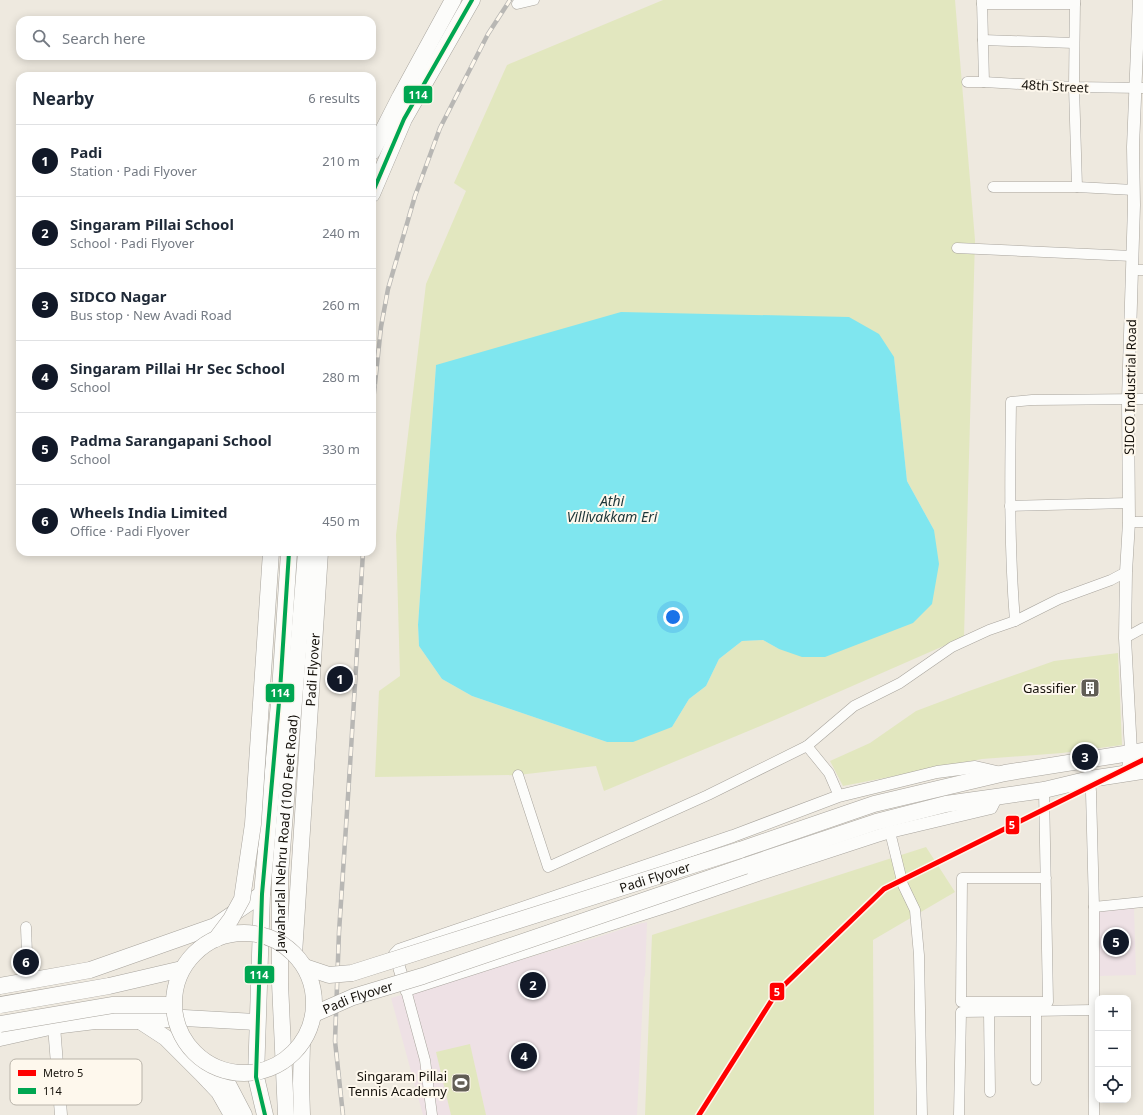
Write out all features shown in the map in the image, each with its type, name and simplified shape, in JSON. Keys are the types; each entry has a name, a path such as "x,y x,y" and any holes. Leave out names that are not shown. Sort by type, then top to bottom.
{"main road":[{"path":"376,144 453,0"},
{"path":"376,185 404,119 472,0"},
{"name":"Padi Flyover","path":"216,939 231,920 242,900 253,824 271,556"},
{"name":"Jawaharlal Nehru Road (100 Feet Road)","path":"264,1115 256,1077 262,894 280,691 289,556"},
{"name":"Jawaharlal Nehru Road (100 Feet Road)","path":"286,1115 280,983 280,875 306,556"},
{"name":"Padi Flyover","path":"294,954 320,556"},
{"name":"Padi Flyover","path":"305,967 329,975 352,973 740,850 874,804 1005,773 1137,751"},
{"name":"Padi Flyover","path":"314,1014 353,997 424,976 876,822 946,804 1044,790 1090,779 1143,771"},
{"path":"0,986 90,970 215,926 262,894"},
{"name":"Padi Flyover","path":"249,933 266,936 281,944 294,954 305,967 313,990 314,1014 310,1029 302,1043 286,1060 266,1070 242,1073 220,1069 201,1059 186,1044 177,1025 173,1004 175,986 182,969 196,952 216,939 232,934 249,933"},
{"path":"0,1005 109,986 182,969"},
{"path":"90,970 95,1021"},
{"path":"0,1024 113,1004 173,1004"},
{"path":"0,1038 54,1026 95,1021 140,1021 184,1018 257,1022"},
{"path":"140,1021 166,1038 201,1073 219,1092 232,1115"},
{"name":"Padi Flyover","path":"302,1043 302,1115"},
{"path":"220,1069 244,1115"}],"street":[{"path":"517,4 534,0"},
{"name":"SIDCO Industrial Road","path":"1127,773 1137,751 1125,638 1126,572 1129,522 1128,400 1137,270 1132,256 1138,206 1134,190 1138,147 1139,0"},
{"path":"984,82 982,2 1075,2 1074,87 1077,187"},
{"path":"983,40 1074,43"},
{"name":"48th Street","path":"967,82 1074,87 1139,88"},
{"path":"993,187 1077,187 1134,190"},
{"path":"957,248 1132,256"},
{"path":"1015,621 1012,582 1010,506 1011,402 1032,400 1143,399"},
{"path":"1010,506 1129,503"},
{"path":"1129,522 1143,522"},
{"path":"518,775 548,867 708,795 807,746 854,706 900,683 952,647 989,630 1015,621 1059,599 1111,580 1126,572"},
{"path":"1125,638 1143,628"},
{"path":"807,746 829,773 839,796"},
{"path":"432,1115 426,1060 395,954 399,950 733,836 839,796 937,772 975,767 1005,773"},
{"path":"1090,779 1094,908 1094,1115"},
{"path":"1044,790 1046,878 1048,1002 961,1002 962,878 1046,878"},
{"path":"406,990 671,905 890,832 991,808 997,796"},
{"path":"890,832 903,885 914,910 916,922 919,955 922,1115"},
{"path":"1094,908 1143,902"},
{"path":"26,927 28,981"},
{"path":"958,1115 961,1012 1094,1010"},
{"path":"989,1012 990,1092"},
{"path":"1036,1012 1036,1080"},
{"path":"54,1026 56,1059"},
{"path":"59,1105 60,1115"}],"shaded area":[{"path":"1134,907 1136,975 1098,976 1097,909"},
{"path":"647,922 637,1115 423,1115 391,998"}],"green space":[{"path":"663,0 955,0 975,240 964,637 777,719 604,791 596,766 518,775 375,777 379,691 400,676 396,535 426,284 466,191 454,183 507,65","holes":["894,358 907,481 934,530 779,649 763,640 742,641 719,659 706,686 689,699 672,727 607,742 472,696 442,679 419,646 418,625 436,365"]},
{"path":"1118,653 1122,745 1062,753 982,759 843,786 830,761 870,743 916,711 969,691 1054,661"},
{"path":"926,847 955,892 873,940 874,1115 645,1115 652,935"},
{"name":"Singaram Pillai Tennis Academy","path":"470,1044 486,1115 451,1115 436,1052"}],"water":[{"name":"Athi Villivakkam Eri","path":"621,312 849,317 879,334 894,357 907,481 934,530 939,564 932,604 913,623 825,657 802,657 779,649 763,640 742,641 719,659 706,686 689,699 672,727 633,742 607,742 472,696 442,679 419,646 418,625 436,365"}],"railway":[{"path":"376,374 381,327 388,289 415,196 440,128 488,34 510,0"},
{"path":"343,1115 335,1041 339,932 363,556"}],"metro line":[{"name":"5","path":"699,1115 777,992 884,889 1143,760"}],"transit line":[{"name":"114","path":"376,185 404,119 472,0"},
{"name":"114","path":"265,1115 256,1077 262,894 280,691 289,556"}],"place":[{"name":"Padi","path":"340,679"},
{"name":"Gassifier","path":"1090,688"},
{"name":"SIDCO Nagar","path":"1085,757"},
{"name":"Padma Sarangapani School","path":"1116,942"},
{"name":"Wheels India Limited","path":"26,962"},
{"name":"Singaram Pillai School","path":"533,985"},
{"name":"Singaram Pillai Hr Sec School","path":"524,1056"},
{"name":"Singaram Pillai Tennis Academy","path":"461,1083"}]}
